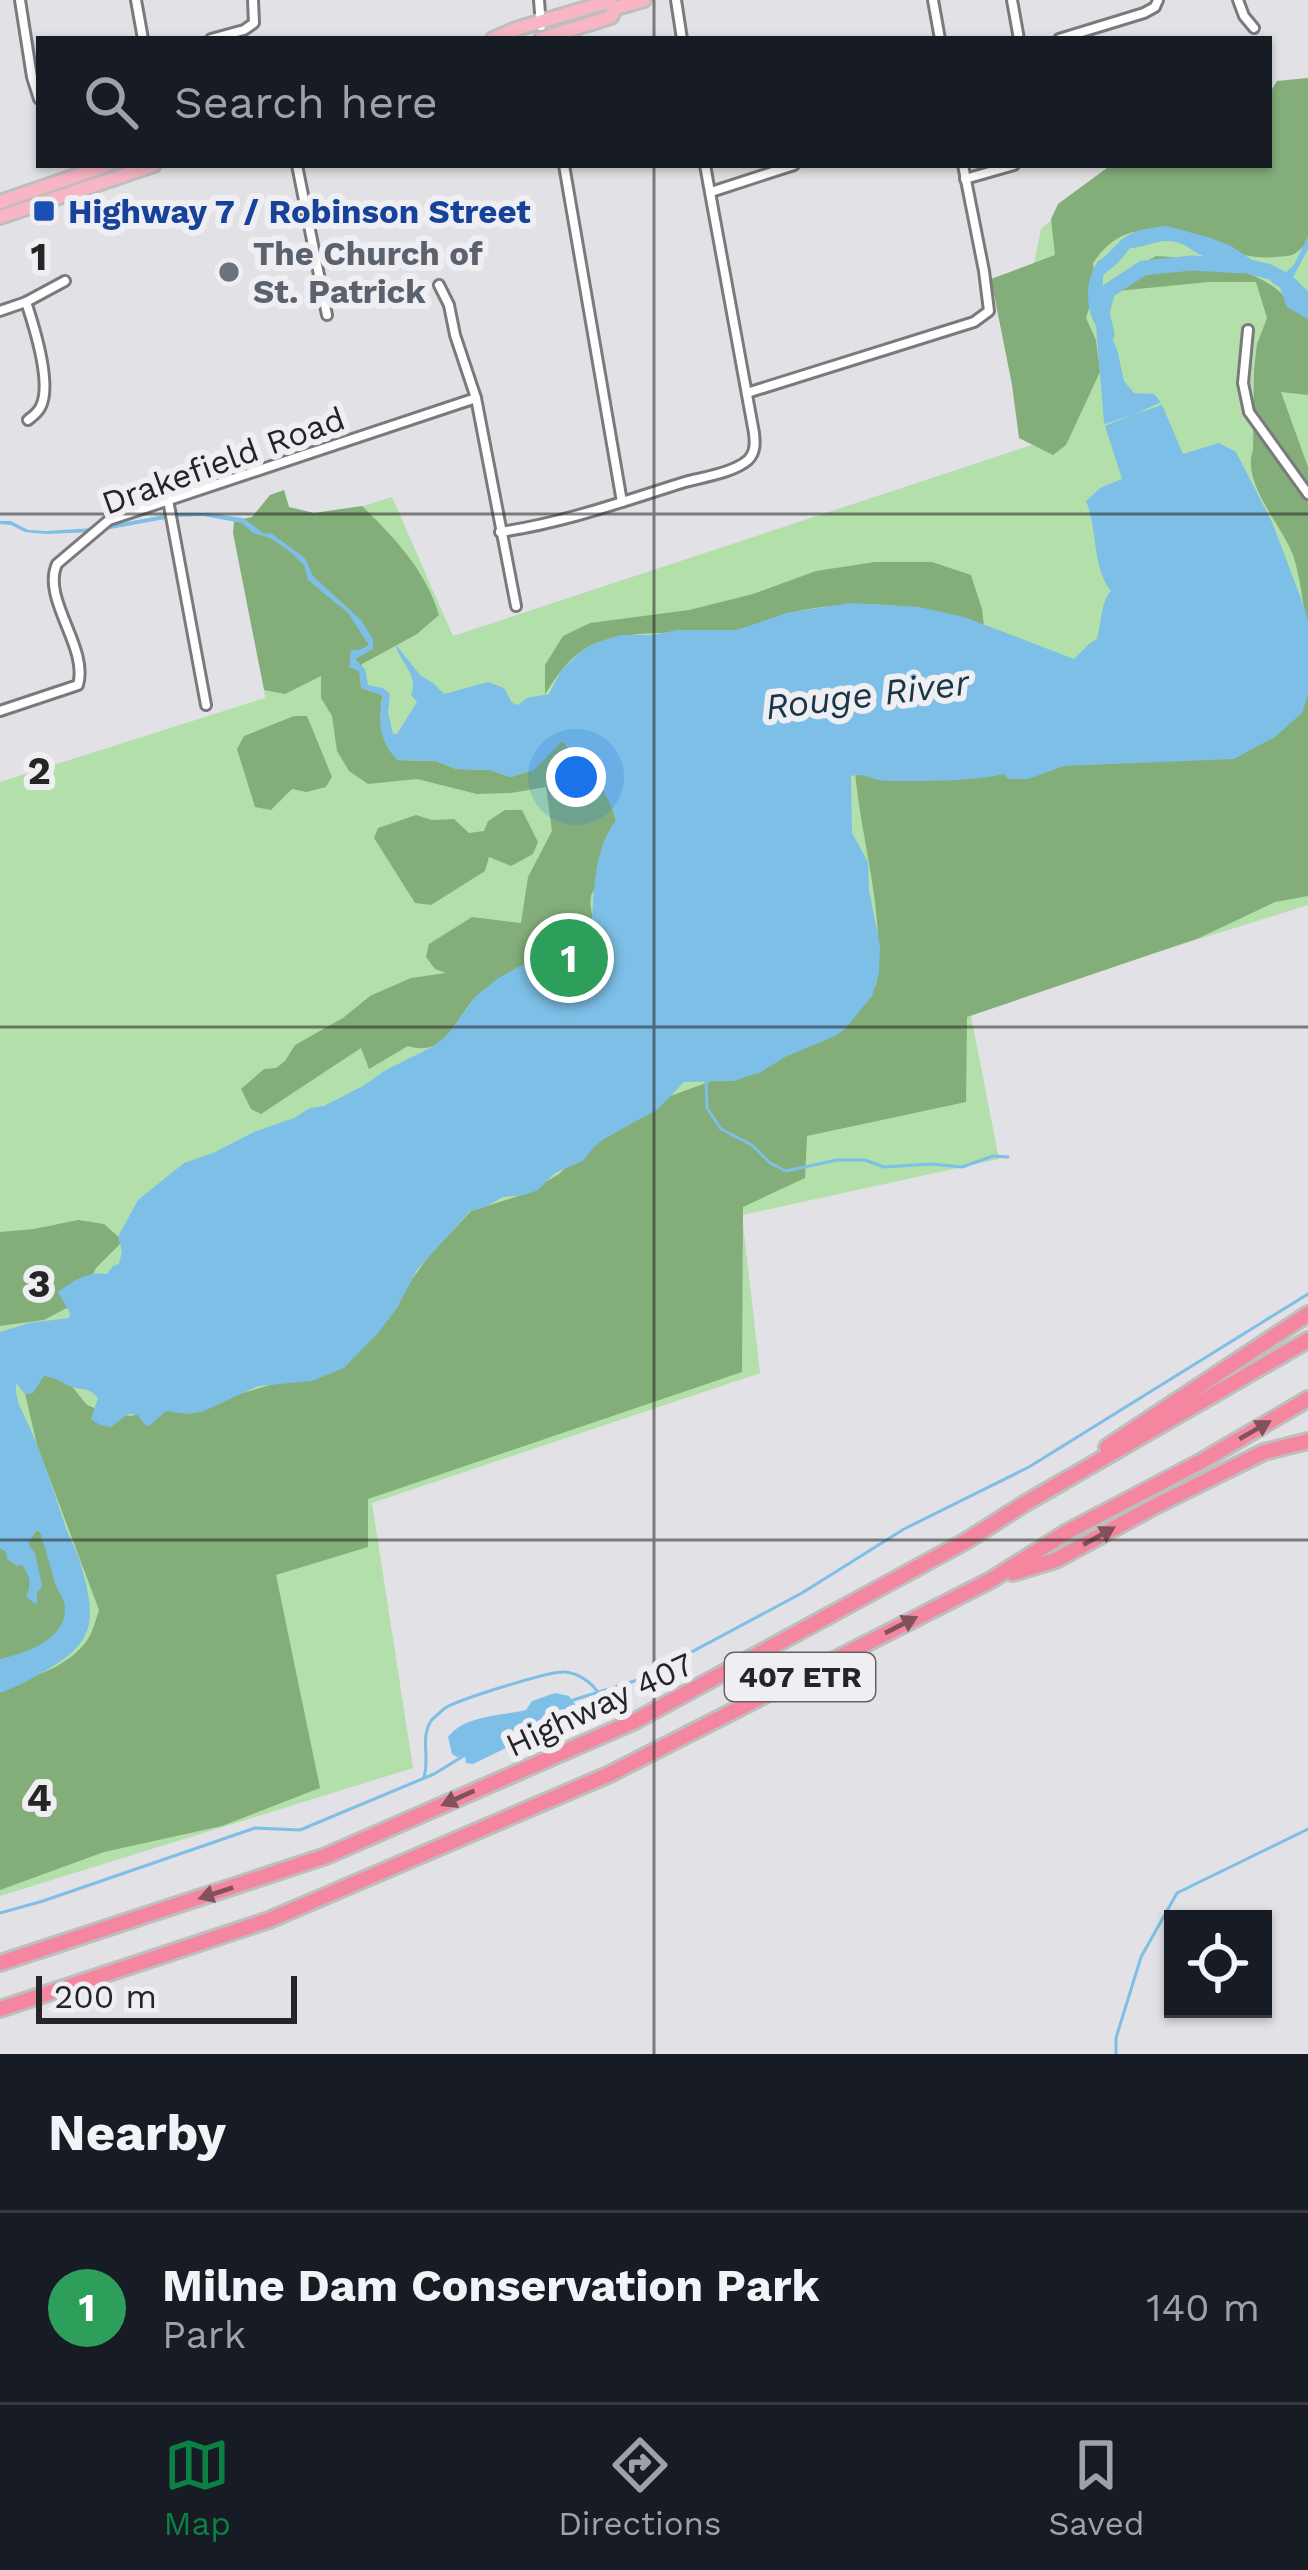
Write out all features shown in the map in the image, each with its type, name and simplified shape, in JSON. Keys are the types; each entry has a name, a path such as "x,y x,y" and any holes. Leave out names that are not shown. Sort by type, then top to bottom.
{"highway":[{"path":"1024,1504 1308,1314"},
{"name":"Highway 407","path":"0,1963 326,1856 635,1721 925,1563 1308,1340"},
{"name":"Highway 407","path":"0,2009 269,1920 610,1774 991,1580 1067,1532 1308,1399"},
{"path":"991,1580 1056,1560 1210,1477 1264,1452 1308,1441"}],"main road":[{"path":"551,36 611,17 616,8 644,0"},
{"path":"501,36 607,2 616,8"},
{"path":"0,202 63,173 90,168"},
{"path":"0,217 145,168"}],"street":[{"path":"20,0 36,88"},
{"path":"136,0 142,36"},
{"path":"222,36 254,23 253,0"},
{"path":"539,0 541,36"},
{"path":"676,0 682,36"},
{"path":"933,0 939,36"},
{"path":"1012,0 1018,36"},
{"path":"1069,36 1144,13 1155,8 1158,0"},
{"path":"1238,0 1254,28"},
{"path":"298,168 327,315"},
{"path":"565,168 622,502"},
{"path":"500,532 557,522 747,460 755,442 706,168"},
{"path":"711,192 785,168"},
{"path":"747,393 974,322 989,310 963,168"},
{"path":"965,179 1004,168"},
{"path":"63,173 70,193"},
{"path":"0,311 65,281"},
{"path":"439,285 476,398 515,606"},
{"path":"26,302 45,390 39,411 28,420"},
{"path":"1248,330 1244,382 1249,412 1308,494"},
{"name":"Drakefield Road","path":"0,711 78,685 80,662 52,579 57,564 109,520 476,398"},
{"path":"168,500 206,704"}],"green space":[{"path":"1308,78 1307,242 1295,254 1275,257 1227,251 1156,231 1133,232 1112,242 1093,263 1096,287 1086,318 1096,340 1100,372 1066,445 1053,455 1019,438 991,279 1055,255 1051,219 1058,204 1107,168 1272,168 1272,89 1277,81"},
{"path":"1308,94 1308,905 970,1011 999,1159 742,1215 760,1373 372,1503 413,1768 0,1896 0,782 265,698 250,542 392,497 453,636 1038,443 1021,326 1041,229 1110,168 1272,168 1272,160"},
{"path":"1156,256 1244,272 1271,285 1308,318 1308,395 1281,392 1308,467 1308,631 1293,555 1257,490 1251,463 1254,369 1267,318 1256,282 1117,291 1133,269"},
{"path":"284,490 289,507 314,513 362,506 408,556 433,599 439,615 417,634 362,664 361,688 383,695 381,703 397,760 436,761 456,769 490,770 511,777 533,770 562,741 601,787 616,821 601,852 591,896 592,920 582,933 574,915 549,940 554,953 485,989 439,1043 408,1046 369,1069 361,1048 261,1114 251,1109 241,1089 264,1069 285,1061 295,1045 343,1018 370,996 411,978 446,973 435,969 426,957 429,944 472,917 521,923 528,877 552,831 546,787 477,794 417,779 368,784 349,771 337,751 332,716 321,698 321,676 285,694 264,690 234,521 252,517 270,495"},
{"path":"875,562 932,562 971,575 984,626 913,607 859,604 809,609 733,631 620,636 581,651 545,694 545,665 563,636 590,623 689,610 816,571"},
{"path":"1308,641 1308,896 1275,902 1199,938 967,1017 966,1102 807,1136 805,1178 743,1207 742,1372 368,1499 368,1547 276,1575 320,1788 222,1826 104,1852 0,1890 0,1685 36,1675 71,1657 88,1639 99,1610 37,1445 23,1385 56,1367 87,1405 131,1416 243,1393 338,1365 367,1343 428,1257 471,1211 525,1194 559,1174 610,1127 654,1102 758,1064 876,985 878,931 855,771"},
{"path":"294,716 307,716 332,777 326,787 306,792 292,789 271,810 255,807 237,749 244,736"},
{"path":"505,810 522,810 538,842 533,854 511,866 489,857 485,871 431,905 415,903 374,838 378,828 416,815 454,819 469,833 484,831 488,821"},
{"path":"78,1220 104,1224 123,1241 96,1268 78,1302 44,1320 0,1326 0,1232"},
{"path":"26,1515 42,1535 69,1606 64,1634 0,1672 0,1527"}],"water":[{"path":"1167,226 1211,238 1286,272 1308,236 1308,249 1290,283 1299,299 1308,303 1308,319 1287,307 1273,280 1169,241 1130,248 1103,275 1102,317 1117,349 1124,381 1134,393 1154,394 1161,402 1135,414 1162,405 1183,454 1219,443 1236,452 1272,522 1308,622 1308,695 1302,713 1275,737 1234,759 1064,766 1028,779 1008,779 1004,774 932,781 851,776 852,833 868,862 880,946 872,996 845,1029 734,1081 684,1082 658,1109 604,1139 583,1161 555,1173 538,1190 503,1197 470,1211 417,1270 378,1333 344,1368 312,1381 258,1386 202,1412 166,1411 149,1426 138,1415 128,1414 111,1427 100,1425 91,1419 98,1398 55,1379 44,1376 33,1393 25,1394 16,1383 19,1403 79,1559 90,1612 85,1636 66,1658 0,1693 0,1659 32,1649 52,1636 65,1607 40,1532 28,1544 35,1553 42,1586 37,1605 26,1597 25,1569 7,1559 0,1548 0,1332 69,1318 58,1292 87,1275 107,1274 119,1264 118,1237 138,1200 184,1163 363,1086 447,1036 475,997 497,979 572,944 592,923 599,857 616,820 601,787 562,741 534,770 510,777 436,761 397,760 381,730 383,696 361,688 359,671 349,667 351,650 369,645 348,613 308,580 304,565 242,523 176,517 94,532 46,534 25,532 0,521 46,531 94,528 176,513 243,518 305,558 313,576 361,620 373,639 373,649 355,659 365,669 368,685 390,694 393,734 417,702 411,695 411,675 396,645 420,675 444,694 488,682 504,688 518,705 549,694 561,671 590,645 620,635 737,630 787,613 851,603 919,607 964,617 1074,659 1097,639 1111,591 1101,571 1086,501 1100,488 1122,479 1105,426 1132,415 1104,422 1089,285 1098,261 1125,237"},
{"path":"555,1693 569,1696 575,1704 562,1721 473,1764 466,1763 465,1755 452,1754 448,1737 464,1724 526,1710 532,1701"}],"waterway":[{"name":"Rouge River","path":"1107,334 1102,313 1108,291 1143,268 1192,263 1243,266"},
{"name":"Rouge River","path":"1277,277 1308,302"},
{"path":"706,1080 707,1108 721,1129 786,1171 837,1160 865,1160 884,1167 962,1167 993,1156 1008,1157"},
{"path":"573,1700 641,1679 802,1593 904,1529 1029,1467 1308,1294"},
{"path":"424,1777 428,1727 445,1708 556,1673 579,1676 597,1691"},
{"path":"0,1913 255,1828 300,1830 434,1774 465,1755"},
{"path":"1116,2054 1116,2038 1141,1957 1177,1893 1308,1829"}],"place":[{"name":"Highway 7 / Robinson Street","path":"44,211"},
{"name":"The Church of St. Patrick","path":"229,272"},
{"name":"Milne Dam Conservation Park","path":"569,958"}]}
